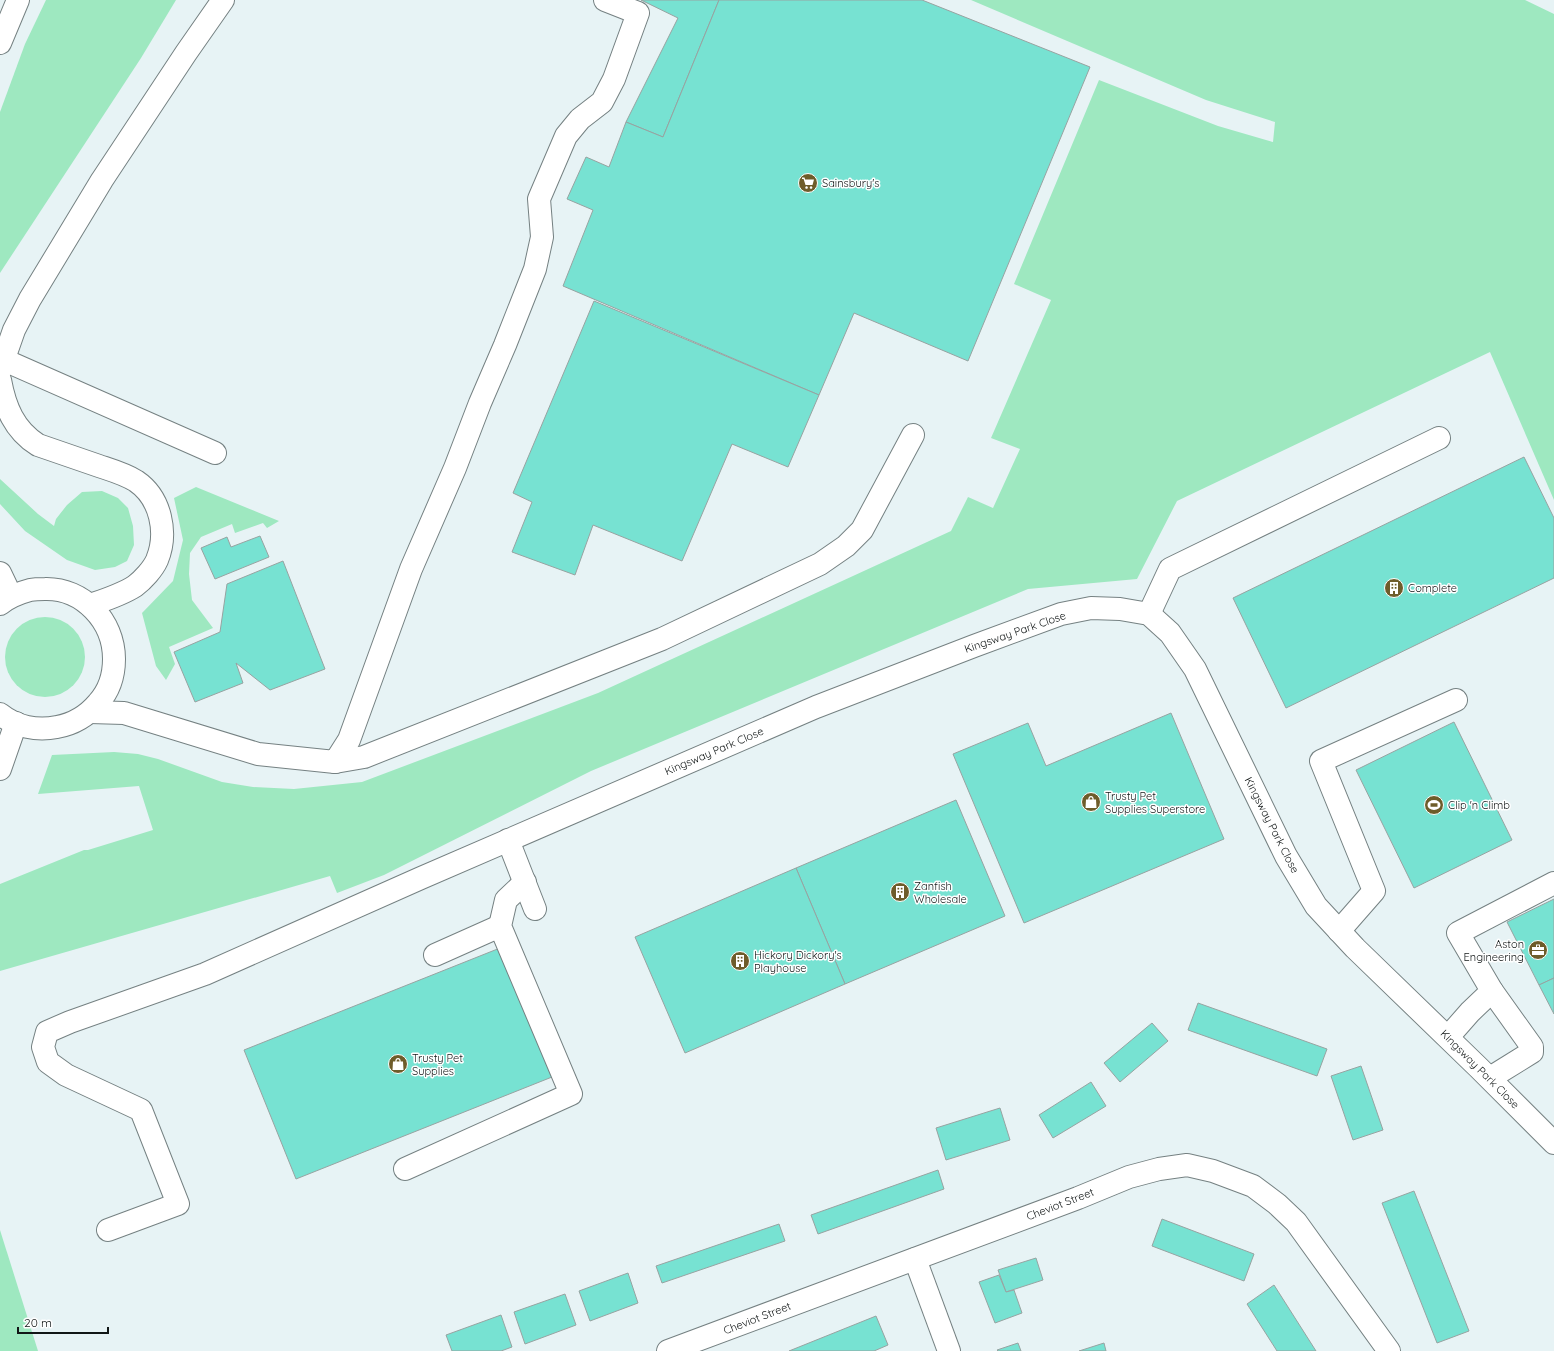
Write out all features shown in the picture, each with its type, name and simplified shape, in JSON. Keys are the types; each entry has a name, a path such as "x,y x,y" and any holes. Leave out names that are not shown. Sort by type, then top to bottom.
{"street":[{"path":"0,43 18,0"},
{"path":"90,605 122,594 136,585 156,562 162,535 158,508 153,498 145,488 134,480 112,470 49,449 33,441 14,423 3,396 1,370 14,330 30,299 102,180 186,53 224,0"},
{"path":"335,762 349,740 411,569 505,345 535,269 542,237 539,199 566,136 580,119 602,102 614,80 638,13 605,0"},
{"path":"1,370 215,453"},
{"path":"90,712 124,713 258,754 335,762 364,757 662,639 820,564 846,546 862,530 913,435"},
{"path":"1149,614 1170,569 1439,438"},
{"path":"0,573 6,600 31,589 52,589 72,594 90,605 102,618 110,633 114,650 114,667 110,684 102,699 90,712 77,721 63,726 47,729 31,728 8,718 0,769"},
{"name":"Kingsway Park Close","path":"108,1230 178,1204 141,1110 66,1075 48,1062 43,1047 47,1032 70,1022 205,974 421,878 816,707 1061,614 1091,608 1120,609 1149,614 1170,633 1195,669 1286,856 1316,906 1355,948 1490,1078 1554,1143"},
{"path":"1339,931 1374,891 1321,761 1456,700"},
{"path":"508,840 535,909"},
{"path":"405,1169 571,1094 500,926 506,900 524,882"},
{"path":"1490,1078 1532,1052 1532,1047 1492,991 1458,933 1554,883"},
{"path":"435,955 500,926"},
{"path":"1448,1037 1470,1012 1492,991"},
{"name":"Cheviot Street","path":"668,1351 1078,1198 1129,1177 1158,1169 1187,1165 1218,1172 1253,1186 1277,1204 1296,1222 1389,1351"},
{"path":"915,1259 949,1351"}],"green space":[{"path":"46,0 176,0 141,58 0,273 0,112 25,44"},
{"path":"971,0 1525,0 1554,14 1554,500 1490,352 1177,501 1137,579 1028,589 591,771 384,875 337,893 330,876 0,971 0,884 84,850 153,830 139,786 38,794 52,755 114,752 138,754 158,759 222,782 253,787 294,789 362,782 598,693 951,531 968,497 993,508 1020,449 991,438 1051,300 1014,284 1099,80 1218,126 1273,142 1275,122 1206,100"},
{"path":"0,479 38,514 54,526 56,519 67,505 82,492 102,491 118,498 128,508 133,526 134,545 127,561 115,567 95,570 67,560 25,531 0,504"},
{"path":"196,487 279,521 267,528 263,523 235,533 232,524 201,537 190,553 189,574 192,600 213,628 169,647 175,664 166,680 156,666 142,613 173,581 183,540 174,498"},
{"path":"45,617 60,620 73,629 82,642 85,657 82,672 73,685 60,694 45,697 30,694 17,685 8,672 5,657 8,642 17,629 30,620"},
{"path":"0,1230 38,1351 0,1351"}],"building":[{"path":"641,0 719,0 663,137 626,122 678,18"},
{"name":"Sainsbury's","path":"719,0 922,0 1090,67 968,361 854,313 819,395 563,286 593,210 567,199 586,157 609,167 626,122 663,137"},
{"path":"594,301 819,395 788,467 732,444 682,561 593,525 575,575 512,552 532,502 513,493"},
{"name":"Complete","path":"1524,457 1554,518 1554,578 1286,708 1233,598"},
{"path":"260,536 269,557 215,579 201,548 227,537 231,547"},
{"path":"283,561 325,669 270,690 236,663 243,683 195,702 174,652 220,632 227,584"},
{"name":"Trusty Pet Supplies Superstore","path":"1171,713 1224,839 1024,923 953,754 1028,723 1046,766"},
{"name":"Clip 'n Climb","path":"1454,722 1512,840 1414,888 1356,770"},
{"name":"Zanfish Wholesale","path":"956,800 1005,916 845,984 796,868"},
{"name":"Hickory Dickory's Playhouse","path":"796,868 845,984 685,1053 635,937"},
{"name":"Aston Engineering","path":"1554,899 1554,978 1539,985 1507,922"},
{"name":"Trusty Pet Supplies","path":"500,948 552,1077 296,1179 244,1050"},
{"path":"1554,978 1554,1014 1539,985"},
{"path":"1198,1003 1327,1049 1317,1076 1188,1030"},
{"path":"1152,1023 1168,1041 1120,1082 1104,1063"},
{"path":"1361,1066 1383,1130 1353,1140 1331,1076"},
{"path":"1091,1082 1106,1106 1053,1138 1039,1115"},
{"path":"1000,1108 1010,1140 946,1160 936,1128"},
{"path":"938,1170 944,1189 818,1234 811,1215"},
{"path":"1414,1191 1469,1331 1437,1343 1382,1203"},
{"path":"1162,1219 1254,1254 1244,1281 1152,1246"},
{"path":"779,1224 785,1241 662,1283 656,1266"},
{"path":"1036,1258 1043,1280 1006,1292 998,1270"},
{"path":"628,1273 638,1303 590,1321 579,1291"},
{"path":"999,1275 1006,1292 1014,1290 1022,1313 995,1323 979,1282"},
{"path":"1274,1285 1316,1351 1277,1351 1247,1304"},
{"path":"565,1294 576,1325 525,1344 514,1312"},
{"path":"501,1315 512,1347 501,1351 452,1351 446,1335"},
{"path":"876,1316 888,1345 874,1351 789,1351"},
{"path":"1018,1343 1021,1351 997,1350"},
{"path":"1104,1343 1106,1351 1079,1351"}],"place":[{"name":"Sainsbury's","path":"808,183"},
{"name":"Complete","path":"1394,588"},
{"name":"Trusty Pet Supplies Superstore","path":"1091,802"},
{"name":"Clip 'n Climb","path":"1434,805"},
{"name":"Zanfish Wholesale","path":"900,892"},
{"name":"Aston Engineering","path":"1538,950"},
{"name":"Hickory Dickory's Playhouse","path":"740,961"},
{"name":"Trusty Pet Supplies","path":"398,1064"}]}
